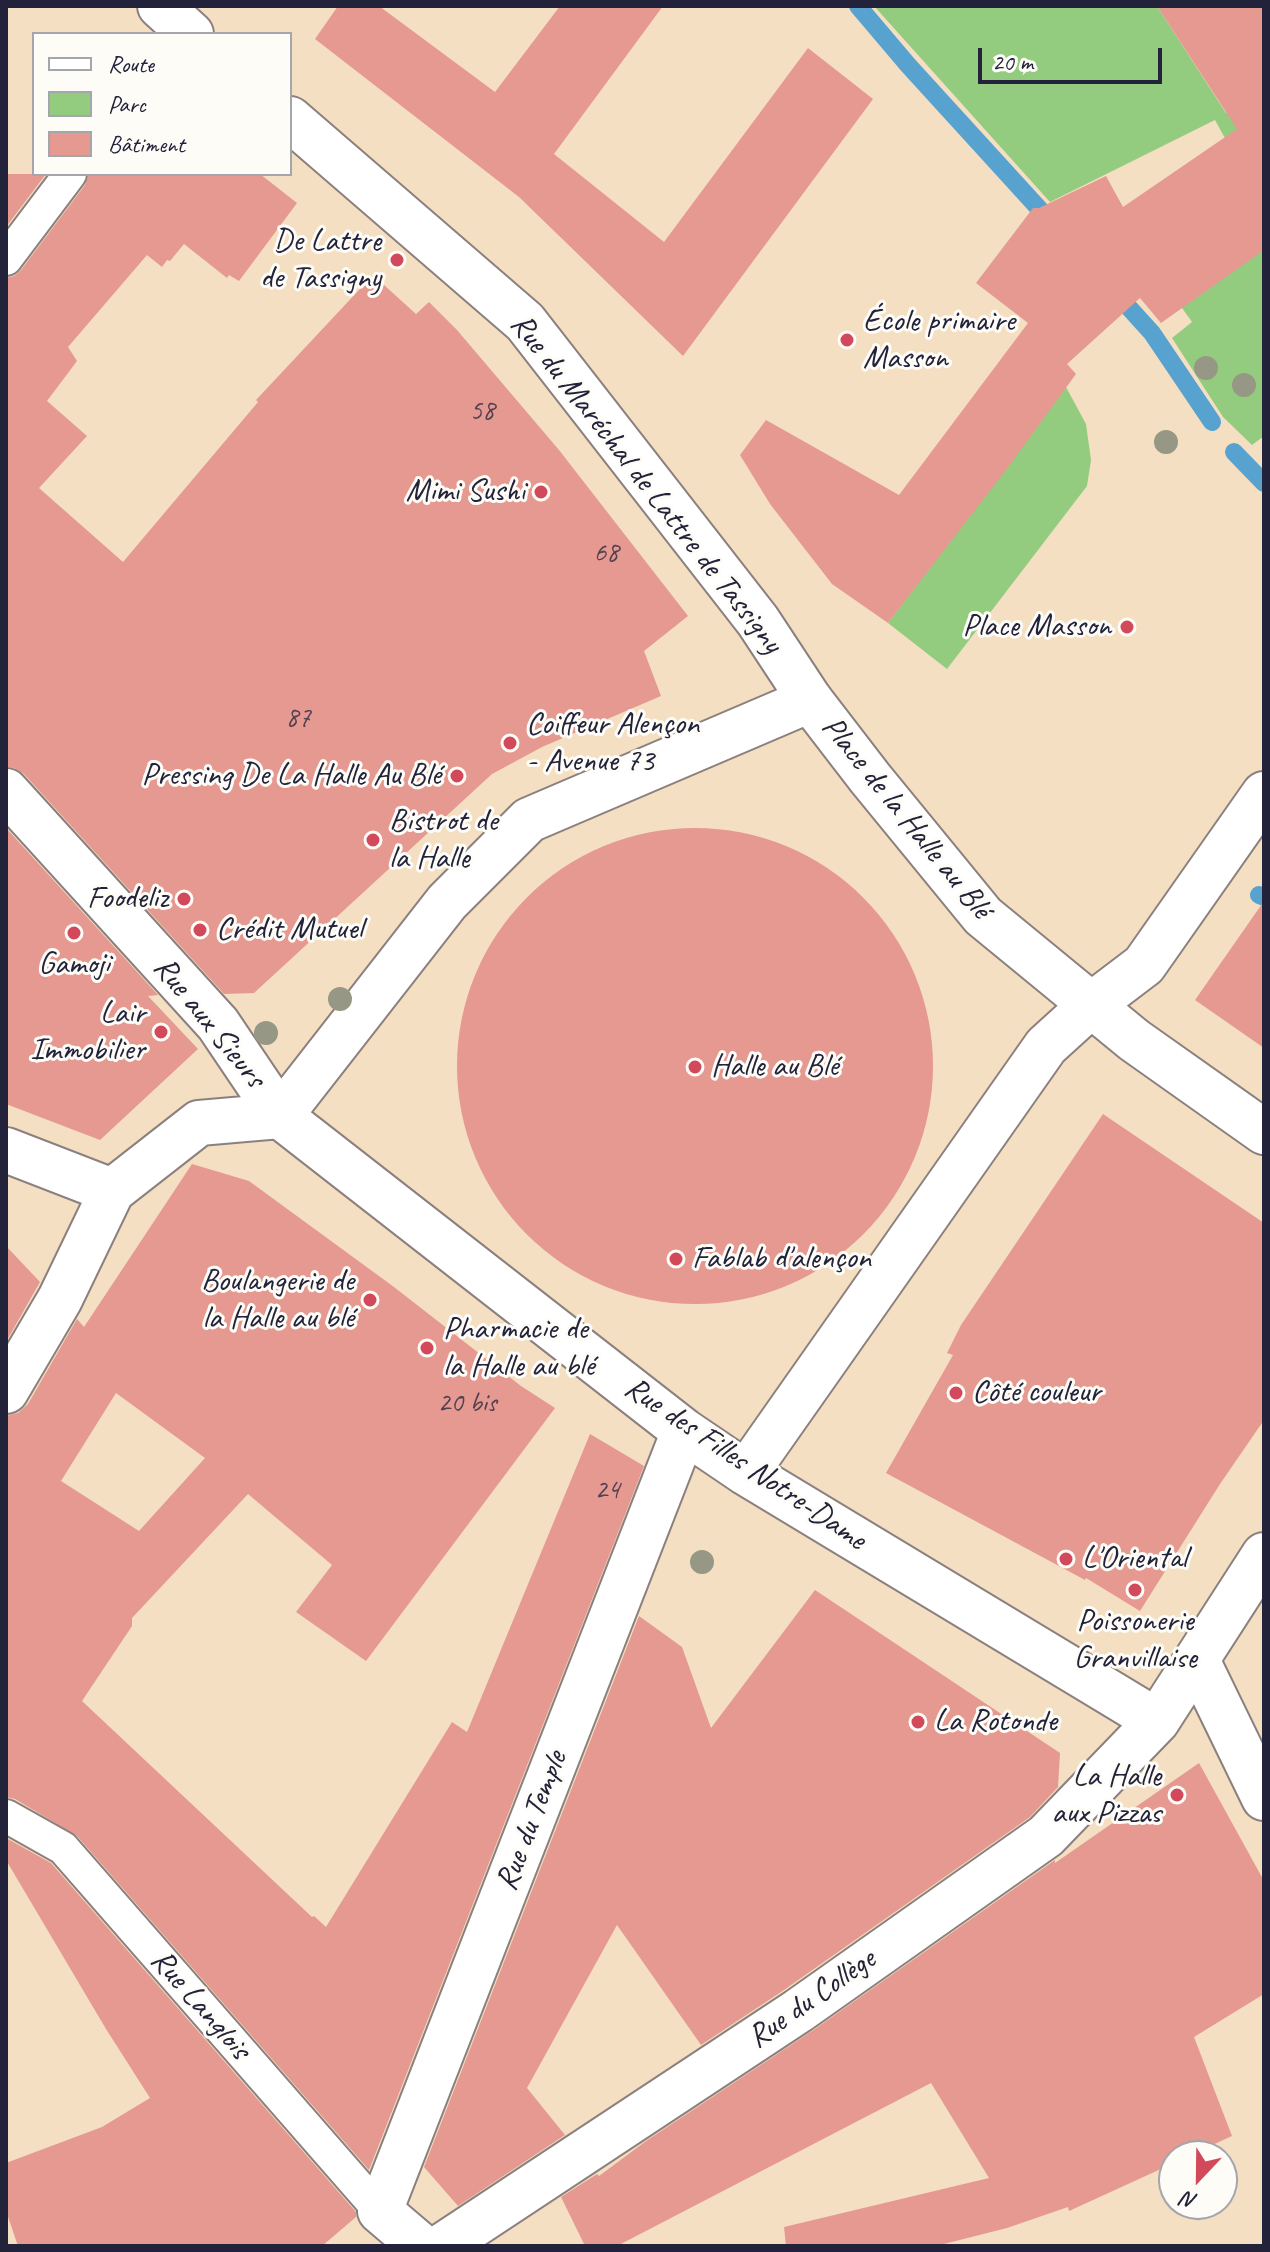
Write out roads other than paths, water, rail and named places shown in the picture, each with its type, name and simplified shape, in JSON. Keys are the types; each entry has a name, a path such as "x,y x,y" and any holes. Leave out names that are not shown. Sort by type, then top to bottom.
{"street":[{"name":"Rue du Maréchal de Lattre de Tassigny","path":"292,121 525,322 758,621 810,700"},
{"name":"Place de la Halle au Blé","path":"280,1116 447,902 529,820 810,700 983,916 1134,1040 1264,1132"},
{"name":"Rue aux Sieurs","path":"6,791 218,1024 280,1116"},
{"path":"746,1473 1046,1046 1090,1006 1144,965 1264,794"},
{"path":"6,1391 60,1299 112,1191 199,1123 280,1116"},
{"name":"Rue des Filles Notre-Dame","path":"280,1116 684,1431 746,1473 1157,1721"},
{"path":"6,1150 112,1191"},
{"name":"Rue du Temple","path":"380,2211 684,1431"},
{"name":"Rue du Collège","path":"442,2246 798,2011 1046,1836 1157,1721 1264,1555"},
{"path":"1197,1660 1264,1798"},
{"path":"380,2211 421,2246"}],"lane":[{"path":"6,259 68,176"},
{"name":"Rue Langlois","path":"6,1816 63,1848 380,2211"}],"waterway":[{"path":"858,6 1053,224"},
{"path":"1113,290 1152,333 1212,422"},
{"path":"1234,452 1264,483"},
{"path":"1259,895 1264,897"}],"place":[{"name":"De Lattre de Tassigny","path":"397,260"},
{"name":"École primaire Masson","path":"847,340"},
{"name":"Mimi Sushi","path":"541,492"},
{"name":"Place Masson","path":"1127,627"},
{"name":"Coiffeur Alençon - Avenue 73","path":"510,743"},
{"name":"Pressing De La Halle Au Blé","path":"457,776"},
{"name":"Bistrot de la Halle","path":"373,840"},
{"name":"Foodeliz","path":"184,899"},
{"name":"Crédit Mutuel","path":"200,930"},
{"name":"Gamoji","path":"74,933"},
{"name":"Lair Immobilier","path":"161,1032"},
{"name":"Halle au Blé","path":"695,1067"},
{"name":"Fablab d'alençon","path":"676,1259"},
{"name":"Boulangerie de la Halle au blé","path":"370,1300"},
{"name":"Pharmacie de la Halle au blé","path":"427,1348"},
{"name":"Côté couleur","path":"956,1393"},
{"name":"L'Oriental","path":"1066,1559"},
{"name":"Poissonerie Granvillaise","path":"1135,1590"},
{"name":"La Rotonde","path":"918,1722"},
{"name":"La Halle aux Pizzas","path":"1177,1795"}]}
